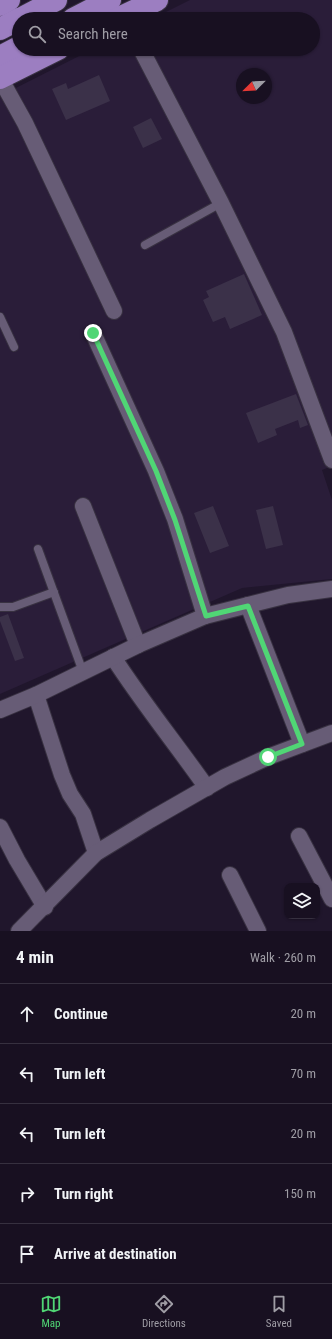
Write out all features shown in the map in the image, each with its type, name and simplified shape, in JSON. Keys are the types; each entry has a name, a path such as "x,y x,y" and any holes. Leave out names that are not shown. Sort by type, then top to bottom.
{"highway":[{"path":"0,5 9,0"},
{"path":"33,12 56,0"},
{"path":"122,12 157,0"},
{"path":"0,29 12,23"},
{"path":"0,56 12,50"},
{"path":"0,78 44,56"}],"street":[{"path":"145,56 221,203 284,332 332,460"},
{"path":"0,78 25,124 114,311"},
{"path":"93,333 156,471 175,520 206,616"},
{"path":"83,506 138,644"},
{"path":"0,710 36,695 138,644 206,616 248,606 288,594 332,589"},
{"path":"248,606 302,744"},
{"path":"113,657 139,697 175,742 207,788"},
{"path":"36,695 62,775 70,794 83,814 96,854"},
{"path":"20,931 96,854 150,820 207,788 268,757 332,733"},
{"path":"0,827 17,860 45,907"},
{"path":"299,836 332,899"},
{"path":"230,875 258,931"}],"lane":[{"path":"145,245 221,203"},
{"path":"0,317 14,347"},
{"path":"38,549 83,672"},
{"path":"0,607 13,607 54,592"}],"shaded area":[{"path":"190,0 332,0 332,466 322,470 332,500 332,579 242,588 0,694 0,96 79,56 320,56 320,12 166,12"}],"building":[{"path":"99,75 110,101 66,120 52,89 66,83 68,89"},
{"path":"151,118 162,139 143,148 133,127"},
{"path":"244,274 262,315 230,329 225,317 213,322 203,300 209,297 206,291"},
{"path":"296,394 308,425 300,428 298,420 275,429 277,435 258,443 246,413"},
{"path":"213,506 229,546 210,553 194,513"},
{"path":"273,506 283,545 266,549 256,510"},
{"path":"8,614 24,658 15,661 0,621 0,617"}],"route":[{"path":"93,333 156,471 175,520 206,616 248,606 302,744 268,757"}]}
